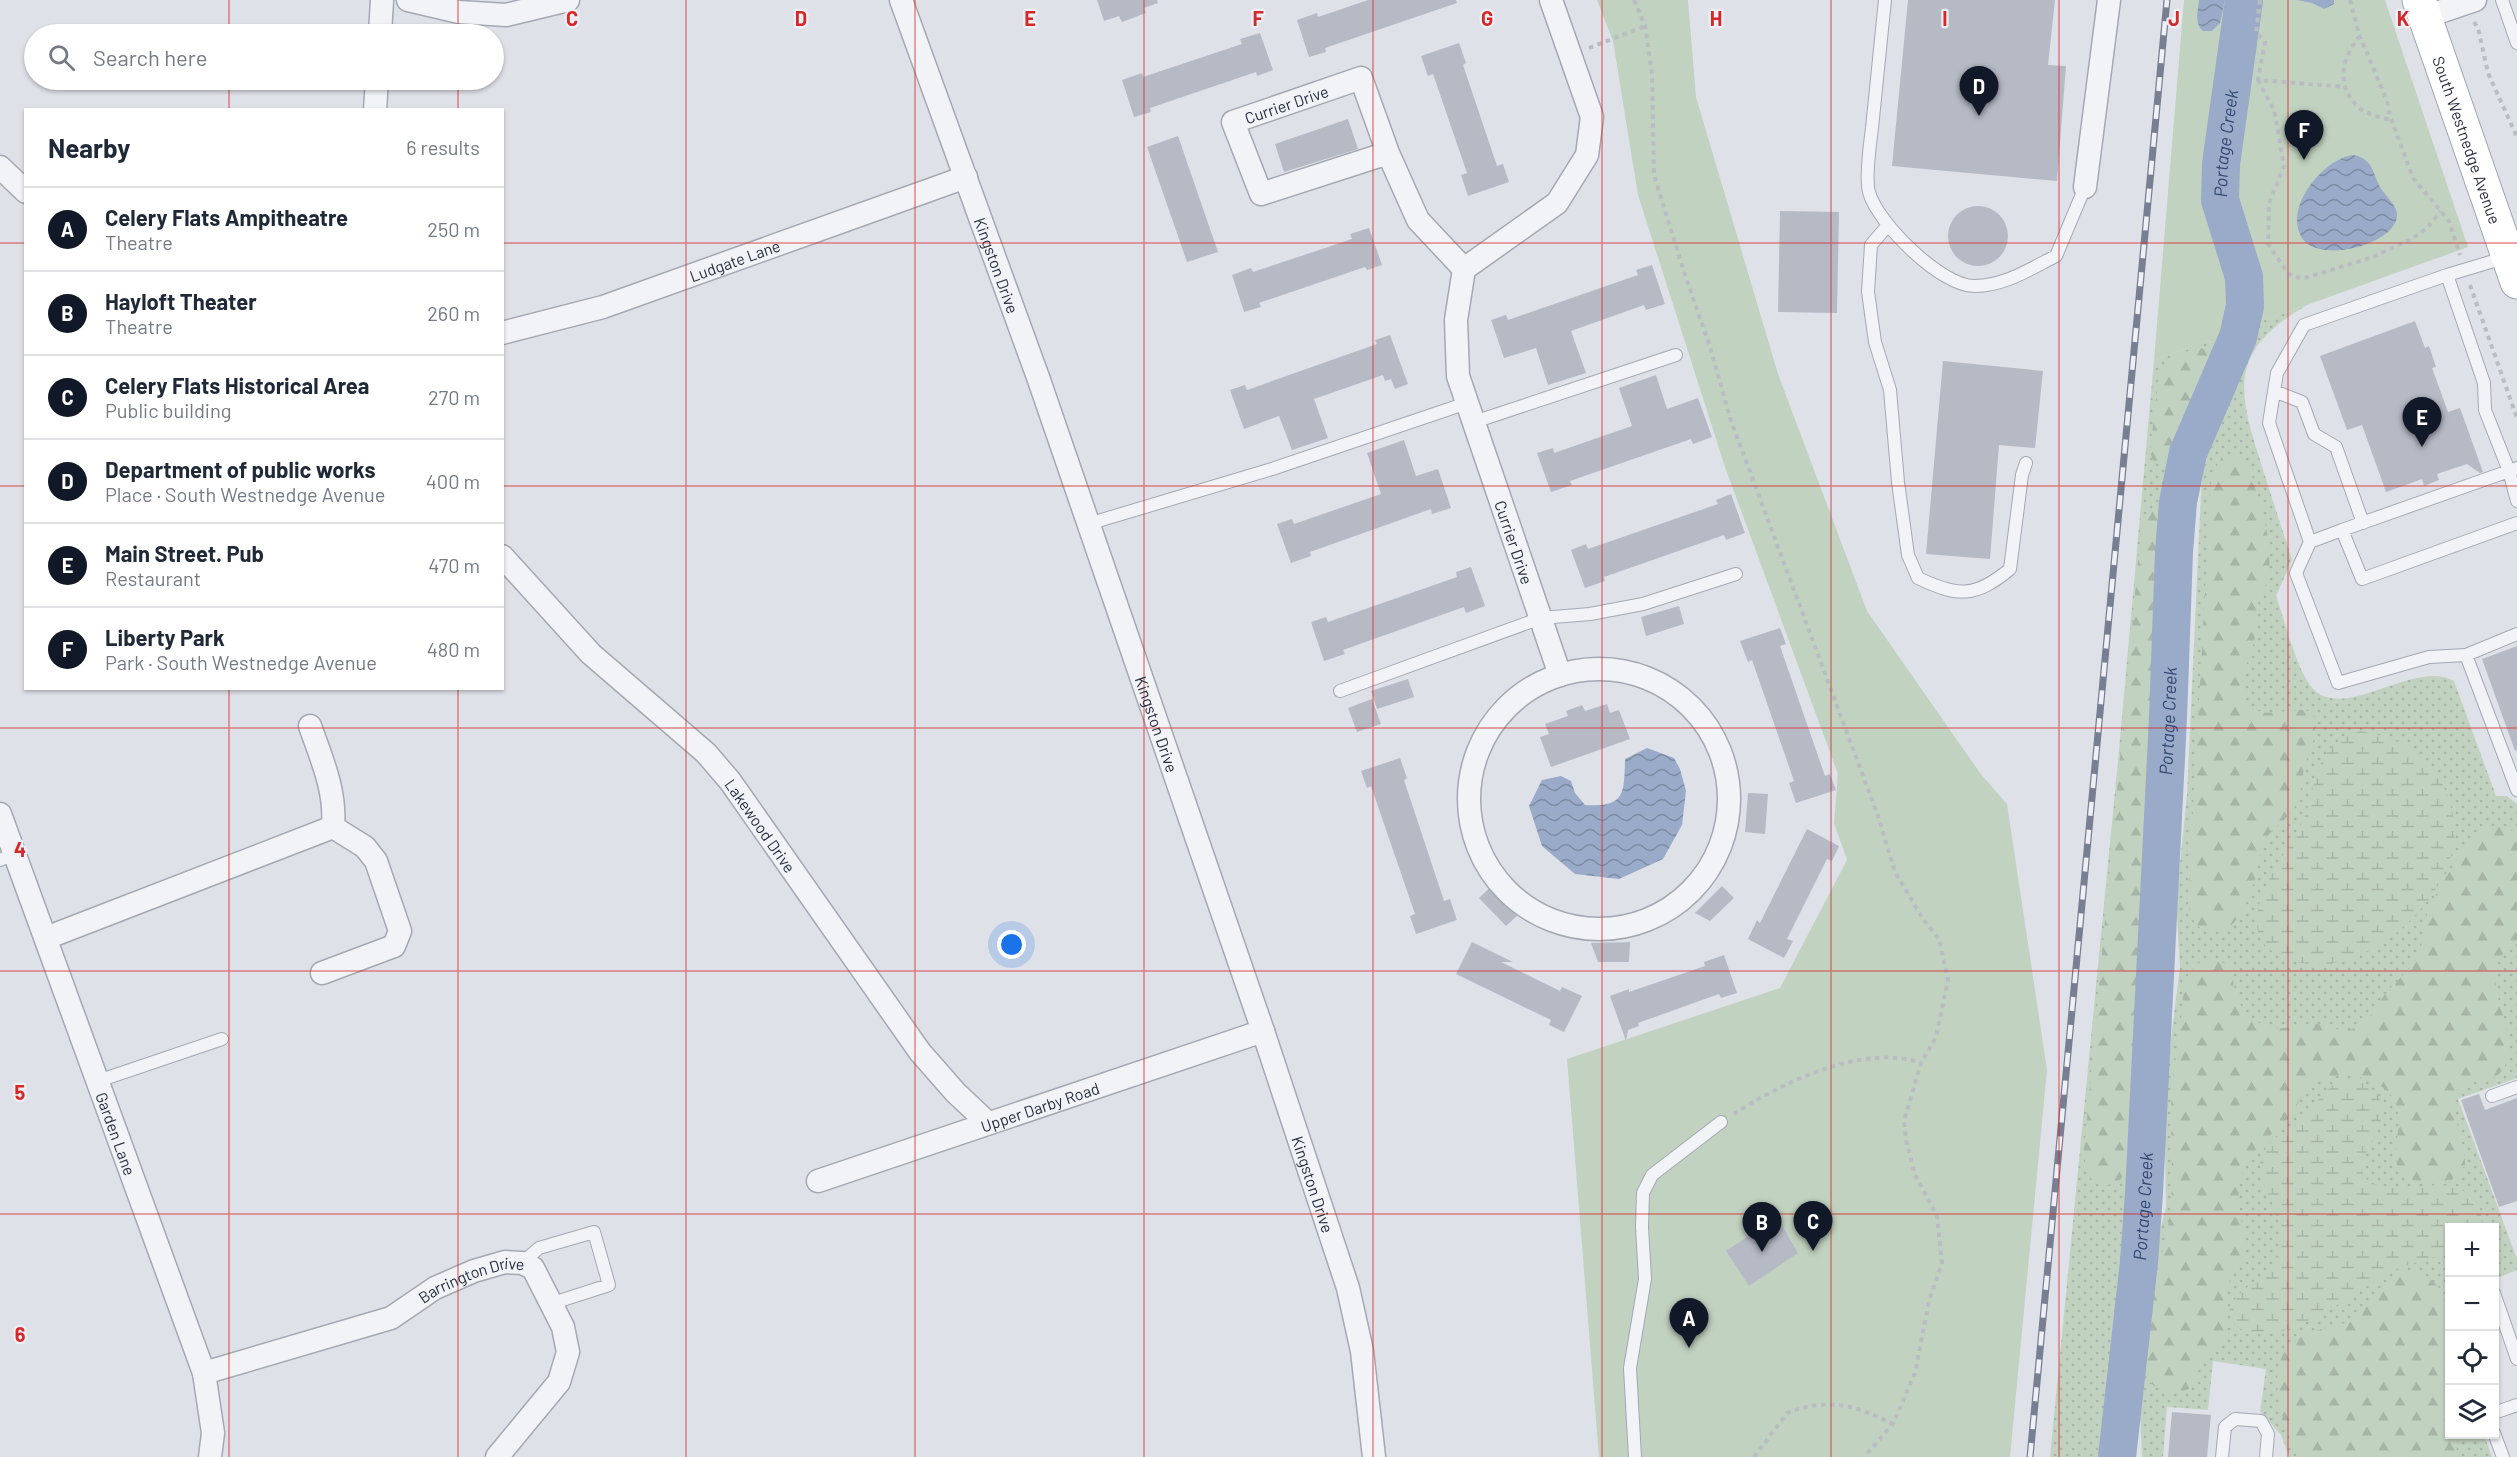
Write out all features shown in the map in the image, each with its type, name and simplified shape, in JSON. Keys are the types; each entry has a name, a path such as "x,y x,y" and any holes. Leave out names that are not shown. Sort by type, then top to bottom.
{"main road":[{"name":"South Westnedge Avenue","path":"2422,9 2501,221 2513,269"}],"street":[{"path":"381,24 382,0"},
{"path":"408,0 459,12 506,15 568,0"},
{"name":"Kingston Drive","path":"902,0 1088,524 1263,1031 1348,1288 1362,1351 1374,1457"},
{"path":"1464,269 1557,203 1587,155 1592,117 1551,0"},
{"path":"2085,188 2109,0"},
{"path":"2422,9 2470,2"},
{"name":"Currier Drive","path":"1388,153 1260,194 1233,122 1362,78 1388,153 1418,220 1464,269 1456,320 1458,376 1560,675"},
{"path":"375,108 376,90"},
{"path":"0,167 24,190"},
{"name":"Ludgate Lane","path":"504,333 603,308 966,177"},
{"name":"Lakewood Drive","path":"504,558 591,654 706,753 730,781 921,1052 956,1093 988,1123"},
{"path":"1614,668 1655,680 1690,704 1716,739 1730,780 1728,823 1721,843 1713,864 1686,897 1649,920 1606,929 1563,925 1554,921 1524,906 1493,876 1473,837 1468,795 1477,752 1498,715 1531,687 1560,675 1571,671 1614,668"},
{"path":"310,726 332,789 335,809 333,827"},
{"name":"Garden Lane","path":"0,814 7,857 46,938 204,1373 213,1433 210,1457"},
{"path":"46,938 333,827"},
{"path":"322,973 394,946 400,931 376,861 365,847 333,827"},
{"name":"Upper Darby Road","path":"818,1180 1263,1031"},
{"name":"Barrington Drive","path":"204,1373 391,1318 435,1288 474,1271 505,1262 522,1263 532,1268 563,1327 568,1352 559,1382 497,1457"}],"lane":[{"path":"1885,0 1869,154 1869,192 1888,225 1908,247 1950,280 1973,286 2001,283 2056,256 2085,188"},
{"path":"2502,0 2517,43"},
{"path":"1888,225 1871,245 1868,292 1875,342 1890,390 1898,482 1908,555 1918,578 1938,588 1962,592 1989,587 2010,569 2022,475 2026,463"},
{"path":"2513,269 2465,270 2446,275 2304,325 2277,373 2269,423 2310,542 2296,573 2338,683 2429,657 2466,655 2517,634"},
{"path":"2446,275 2484,383 2485,410 2513,469 2517,501"},
{"path":"1088,524 1272,469 1676,355"},
{"path":"2274,391 2302,402 2314,434 2336,447 2363,523"},
{"path":"2310,542 2513,469"},
{"path":"2342,530 2362,579 2517,523"},
{"path":"1340,691 1541,618 1590,614 1643,604 1736,574"},
{"path":"2466,655 2517,790"},
{"path":"98,1081 222,1039"},
{"path":"2492,1096 2517,1087"},
{"path":"1635,1457 1630,1368 1645,1279 1643,1193 1652,1175 1721,1122"},
{"path":"522,1263 539,1248 594,1232 609,1285 550,1304"},
{"path":"2499,1307 2517,1359"},
{"path":"2499,1411 2517,1405"},
{"path":"2222,1457 2225,1428 2235,1419 2261,1421 2268,1434 2266,1457"},
{"path":"2496,1439 2503,1457"}],"path":[{"path":"1634,0 1645,26 1652,74 1654,175 1711,350 1730,418 1878,816 1895,872 1923,919 1939,939 1948,980 1936,1037 1922,1063 1904,1121 1906,1140 1915,1175 1937,1216 1942,1263 1929,1301 1915,1373 1893,1425 1864,1457"},
{"path":"2260,0 2256,32 2265,42 2258,80 2274,110 2284,166 2269,203 2268,244 2287,272 2294,277 2305,278 2373,257 2418,234 2441,211"},
{"path":"2350,0 2360,36 2387,100 2413,178 2449,221 2517,418"},
{"path":"2470,2 2488,73 2517,137"},
{"path":"1570,55 1645,26"},
{"path":"2360,36 2344,58 2343,81 2357,107 2371,115 2392,120"},
{"path":"2258,80 2346,87"},
{"path":"1721,1122 1758,1099 1819,1072 1869,1057 1906,1058 1922,1063"},
{"path":"1754,1457 1787,1413 1795,1410 1840,1403 1863,1409 1893,1425"}],"green space":[{"path":"1597,0 1688,0 1696,97 1778,374 1867,611 1980,773 2007,804 2047,1070 2010,1457 1599,1457 1567,1059 1780,988 1847,860 1834,823 1838,774 1725,467 1638,195 1613,41"},
{"path":"2184,0 2385,0 2468,247 2154,360"},
{"path":"2307,305 2264,338 2252,355 2246,372 2244,391 2253,436 2292,560 2276,596 2303,673 2308,682 2321,695 2337,699 2356,696 2418,678 2437,676 2454,681 2496,796 2507,796 2517,804 2517,1078 2458,1099 2517,1259 2517,1270 2499,1277 2499,1223 2445,1223 2445,1439 2485,1439 2492,1457 2289,1457 2281,1435 2260,1411 2266,1369 2213,1361 2208,1410 2167,1407 2163,1457 2142,1457 2140,1416 2135,1382 2136,1361 2151,1266 2166,1207 2164,1094 2180,967 2176,904 2187,794 2202,472 2223,392 2253,324"},
{"path":"2228,333 2186,425 2174,467 2167,508 2143,972 2134,1199 2104,1457 2050,1457 2118,761 2154,360"},
{"path":"2199,348 2211,350 2210,362 2174,450 2164,462 2153,461 2150,451 2159,372 2171,359"},
{"path":"2235,453 2244,459 2252,474 2265,525 2270,560 2269,572 2259,602 2254,642 2244,671 2243,691 2251,706 2260,711 2271,713 2304,710 2312,713 2315,722 2314,738 2305,764 2296,805 2264,841 2257,872 2241,913 2228,928 2220,932 2211,932 2197,925 2188,903 2211,483 2213,472 2222,457"},
{"path":"2150,509 2158,511 2161,522 2130,1148 2128,1166 2122,1178 2112,1184 2100,1185 2088,1174 2084,1150 2142,519"},
{"path":"2360,731 2376,734 2404,745 2416,753 2436,774 2444,788 2453,816 2455,836 2453,850 2441,879 2427,902 2387,940 2363,954 2338,962 2312,964 2287,959 2268,948 2258,933 2257,915 2262,896 2301,824 2324,757 2344,738"},
{"path":"2497,826 2506,826 2517,835 2517,940 2503,953 2497,967 2495,982 2506,1028 2507,1060 2503,1070 2496,1076 2465,1085 2454,1097 2454,1111 2465,1165 2455,1177 2445,1181 2426,1182 2402,1176 2396,1157 2397,1106 2384,1088 2363,1078 2339,1076 2327,1078 2307,1089 2291,1115 2248,1160 2241,1178 2239,1197 2243,1254 2226,1291 2224,1338 2204,1359 2194,1382 2187,1390 2165,1390 2157,1387 2150,1382 2146,1371 2145,1354 2150,1310 2169,1217 2172,1188 2172,1091 2184,993 2189,974 2197,964 2204,961 2216,960 2225,964 2231,970 2234,989 2242,1007 2257,1021 2269,1027 2284,1028 2318,1024 2344,1032 2359,1026 2368,1019 2416,958 2421,947 2430,907 2464,849 2478,833"},
{"path":"2347,1080 2366,1084 2375,1092 2382,1105 2377,1131 2362,1168 2364,1177 2375,1184 2388,1187 2441,1185 2454,1187 2466,1192 2476,1202 2482,1223 2445,1223 2445,1254 2396,1270 2338,1305 2297,1326 2276,1333 2257,1334 2241,1329 2232,1321 2229,1314 2231,1306 2242,1292 2268,1270 2279,1248 2278,1221 2260,1172 2262,1154 2272,1141 2304,1117 2327,1090"},
{"path":"2408,1271 2421,1274 2436,1285 2445,1296 2445,1439 2454,1439 2457,1451 2462,1457 2297,1457 2285,1426 2278,1391 2277,1373 2282,1358 2291,1344 2306,1334 2343,1324 2354,1318 2385,1285"}],"water":[{"path":"2199,0 2225,0 2220,23 2212,31 2203,31 2198,24"},
{"path":"2297,0 2334,0 2334,4 2324,9 2312,3"},
{"path":"2353,155 2365,159 2371,166 2380,187 2396,210 2394,225 2372,242 2357,247 2324,250 2311,246 2302,238 2298,226 2298,213 2302,200 2309,187 2330,165 2341,158"},
{"path":"1647,748 1674,758 1680,769 1686,791 1682,825 1663,859 1619,879 1575,874 1542,846 1529,806 1542,780 1561,776 1571,781 1575,793 1585,805 1608,804 1620,795 1623,789 1625,759"}],"building":[{"path":"1097,0 1157,0 1158,3 1144,8 1146,13 1122,22 1119,16 1104,21"},
{"path":"1368,0 1456,0 1457,3 1325,48 1326,52 1309,57 1297,20 1317,13 1318,17"},
{"path":"1908,0 2055,0 2048,65 2066,66 2057,181 1892,166"},
{"path":"1260,33 1273,70 1257,76 1256,72 1150,108 1151,112 1134,117 1122,80 1142,73 1143,77 1242,44 1240,39"},
{"path":"1459,43 1466,63 1463,65 1497,166 1503,164 1509,182 1468,196 1461,175 1467,173 1433,74 1428,76 1421,56"},
{"path":"1348,119 1358,149 1284,172 1275,144"},
{"path":"1178,136 1218,252 1187,262 1147,147"},
{"path":"1978,206 1999,215 2008,236 1999,257 1978,266 1957,257 1948,236 1957,215"},
{"path":"1780,211 1839,212 1837,313 1778,312"},
{"path":"1369,228 1382,265 1367,270 1365,267 1259,303 1261,307 1244,312 1232,275 1251,268 1253,272 1352,239 1350,234"},
{"path":"1652,265 1665,304 1646,310 1644,305 1571,331 1586,373 1548,385 1536,348 1504,358 1491,320 1506,315 1508,320 1638,275 1636,270"},
{"path":"2415,321 2425,348 2429,346 2436,367 2432,368 2448,412 2460,408 2483,472 2480,473 2467,464 2437,474 2439,480 2424,486 2422,479 2386,492 2362,425 2347,430 2320,356"},
{"path":"1390,335 1408,384 1395,389 1391,379 1385,381 1383,375 1314,399 1328,438 1292,450 1279,416 1244,429 1230,390 1245,385 1247,390 1377,344 1375,340"},
{"path":"1943,361 2043,371 2035,448 1999,445 1990,559 1926,554"},
{"path":"1656,375 1667,409 1698,398 1712,437 1693,444 1691,439 1570,481 1572,485 1551,492 1537,453 1553,448 1554,453 1632,426 1619,388"},
{"path":"1404,440 1416,476 1438,469 1451,508 1432,514 1431,509 1310,552 1311,556 1291,563 1277,524 1292,519 1294,524 1381,494 1367,453"},
{"path":"1731,494 1745,533 1726,540 1724,535 1604,577 1605,581 1585,588 1571,550 1586,544 1588,549 1718,504 1716,500"},
{"path":"1471,567 1485,606 1466,613 1464,607 1343,650 1345,654 1324,661 1311,622 1326,617 1328,622 1457,577 1456,572"},
{"path":"1679,606 1684,624 1646,636 1641,617"},
{"path":"1780,628 1786,644 1780,646 1825,776 1830,774 1836,790 1796,803 1789,783 1794,781 1752,660 1748,662 1740,641"},
{"path":"2517,646 2517,750 2515,751 2482,659"},
{"path":"1408,679 1414,697 1377,709 1371,691"},
{"path":"1372,699 1381,724 1357,732 1348,708"},
{"path":"1607,704 1610,713 1619,710 1630,739 1551,767 1540,737 1549,734 1545,724 1568,716 1566,711 1582,705 1585,711"},
{"path":"1400,758 1407,778 1404,780 1444,901 1450,899 1457,920 1416,934 1410,916 1415,914 1371,786 1367,788 1361,771"},
{"path":"1748,793 1768,794 1765,834 1745,832"},
{"path":"1807,829 1839,846 1832,861 1827,859 1787,939 1793,941 1784,958 1748,939 1757,920 1760,923"},
{"path":"1493,885 1520,913 1506,926 1479,898"},
{"path":"1722,886 1734,898 1710,921 1695,913"},
{"path":"1472,942 1513,962 1501,962 1560,991 1562,987 1582,996 1564,1032 1549,1025 1551,1020 1456,974"},
{"path":"1630,942 1629,962 1598,962 1591,943"},
{"path":"1724,955 1737,993 1721,998 1719,994 1638,1023 1639,1026 1628,1030 1626,1041 1610,996 1629,989 1629,992 1705,966 1704,962"},
{"path":"2479,1094 2485,1110 2517,1098 2517,1201 2499,1207 2461,1100"},
{"path":"1777,1217 1798,1253 1749,1286 1726,1251"},
{"path":"2172,1412 2211,1415 2207,1457 2168,1457"}],"waterway":[{"name":"Portage Creek","path":"2117,1457 2139,1262 2144,1193 2178,502 2188,453 2238,337 2245,306 2244,277 2220,200 2221,164 2244,0"}],"railway":[{"path":"2030,1457 2167,0"}],"place":[{"name":"Department of public works","path":"1979,116"},
{"name":"Liberty Park","path":"2304,160"},
{"name":"Main Street. Pub","path":"2422,447"},
{"name":"Celery Flats Historical Area","path":"1813,1251"},
{"name":"Hayloft Theater","path":"1762,1252"},
{"name":"Celery Flats Ampitheatre","path":"1689,1348"}]}
